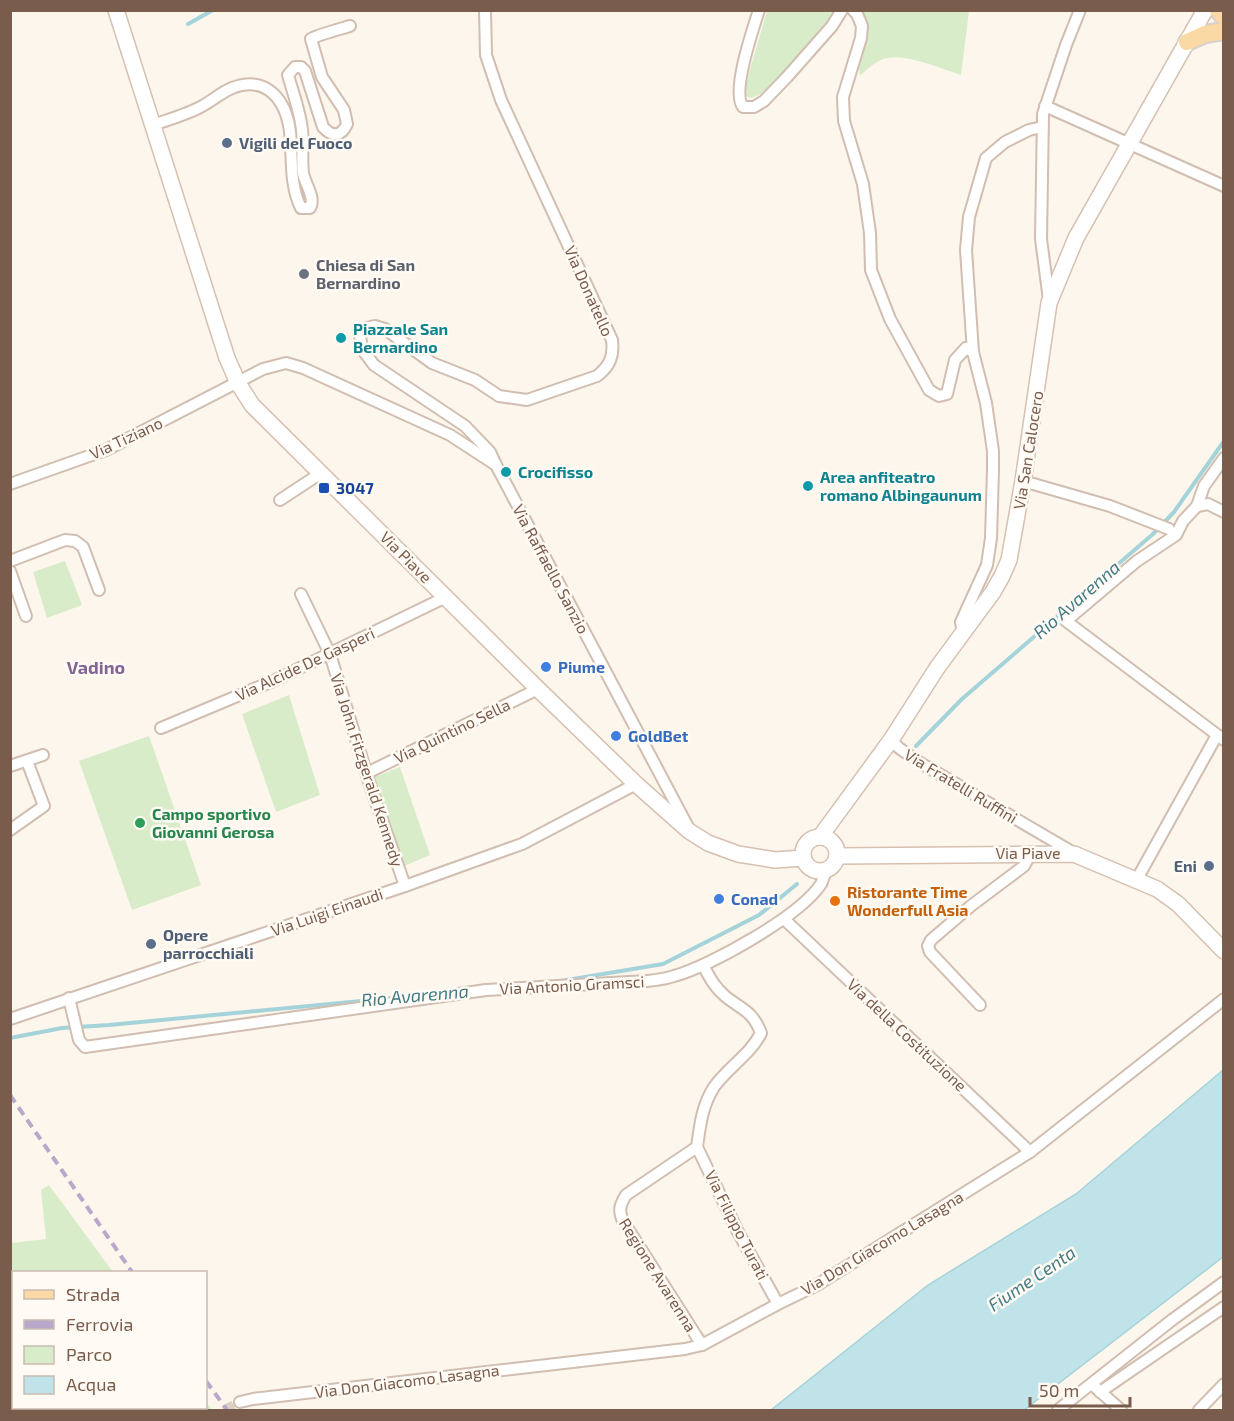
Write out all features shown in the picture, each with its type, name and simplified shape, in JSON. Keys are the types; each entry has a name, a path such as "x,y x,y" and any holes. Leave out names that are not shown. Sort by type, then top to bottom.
{"main road":[{"name":"Via Piave","path":"117,10 227,358 238,383 252,405 538,689 636,784 689,831 708,843 738,854 775,860 803,858"},
{"name":"Via San Calocero","path":"891,740 938,668 993,592 1006,568 1023,481 1049,303 1076,238 1205,10"},
{"path":"1218,10 1224,16"},
{"path":"1187,42 1205,34 1224,31"},
{"name":"Via Fratelli Ruffini","path":"820,837 891,740"},
{"path":"820,837 831,841 837,850 837,856 835,863 826,871 815,871 803,858 805,845 809,840 820,837"},
{"name":"Via Piave","path":"837,856 1074,854 1137,879 1157,890 1178,904 1224,951"}],"street":[{"name":"Via Donatello","path":"485,10 486,56 501,100 612,340 611,361 597,375 526,400 499,396 475,380 432,363 385,329 375,326 366,328 360,335 362,349 374,365 465,426 490,452 496,465"},
{"path":"759,10 745,57 739,95 743,107 754,107 764,101 824,35 842,10"},
{"path":"853,10 862,26 861,38 843,97 844,121 863,184 870,233 871,270 890,319 929,390 939,396 947,394 954,360 966,348 973,352"},
{"path":"1049,303 1041,239 1042,127 1046,106 1080,10"},
{"path":"153,125 203,106 231,88 254,83 266,87 280,104 287,118 291,145 291,171 298,202 301,208 310,208 313,204 312,198 305,182 303,169 303,131 288,75 295,67 305,70 323,127 329,133 335,135 340,133 347,124 344,110 322,77 311,39 317,35 328,34 350,26"},
{"path":"1046,106 1224,186"},
{"path":"963,633 961,622 987,565 991,537 993,451 986,403 973,352 966,250 969,217 986,158 1005,142 1029,130 1042,127"},
{"name":"Via Raffaello Sanzio","path":"238,383 263,369 286,363 303,368 450,435 496,465 689,831"},
{"name":"Via Tiziano","path":"10,484 106,450 238,383"},
{"path":"1137,879 1220,737 1066,621 1137,561 1176,535 1183,521 1197,506 1204,486 1224,458"},
{"path":"280,500 321,473"},
{"path":"1023,481 1110,506 1169,529"},
{"path":"1197,506 1208,504 1224,512"},
{"path":"10,561 65,540 75,541 83,547 99,590"},
{"path":"10,571 14,590 26,616"},
{"name":"Via John Fitzgerald Kennedy","path":"301,594 330,654 405,886"},
{"name":"Via Alcide De Gasperi","path":"161,728 273,681 446,597"},
{"name":"Via Quintino Sella","path":"367,773 538,689"},
{"name":"Via Fratelli Ruffini","path":"891,740 922,764 1074,854"},
{"path":"10,766 43,755"},
{"path":"10,830 44,806 27,761"},
{"name":"Via Luigi Einaudi","path":"10,1019 70,1003 522,843 636,784"},
{"path":"980,1005 930,952 928,946 931,940 972,905 1024,866 1031,853"},
{"name":"Via Antonio Gramsci","path":"70,1003 79,1040 85,1047 486,990 647,981 673,977 703,965 784,919 821,883 826,871"},
{"name":"Via della Costituzione","path":"784,919 1030,1152"},
{"path":"697,1146 701,1114 715,1087 755,1045 761,1033 756,1019 723,995 710,980 703,965"},
{"name":"Via Don Giacomo Lasagna","path":"240,1402 253,1398 685,1349 702,1345 818,1285 1030,1152 1224,999"},
{"name":"Via Filippo Turati","path":"697,1146 738,1232 778,1304"},
{"name":"Regione Avarenna","path":"697,1146 626,1195 619,1206 623,1221 702,1345"},
{"path":"1096,1388 1172,1320 1224,1282"},
{"path":"1058,1410 1224,1307"},
{"path":"1199,1410 1224,1384"},
{"path":"1096,1388 1121,1410"}],"green space":[{"path":"767,11 836,11 766,92 751,98 746,96 744,90"},
{"path":"862,11 969,11 961,75 924,63 895,57 880,61 860,76 859,65 868,27"},
{"path":"65,561 82,605 47,618 33,572"},
{"path":"289,695 320,795 276,812 242,714"},
{"name":"Campo sportivo Giovanni Gerosa","path":"149,736 201,885 132,910 79,761"},
{"path":"400,767 430,855 402,867 372,778"},
{"path":"49,1185 112,1271 12,1271 12,1409 207,1409 207,1403 212,1410 11,1410 11,1243 46,1239 41,1190"}],"water":[{"name":"Fiume Centa","path":"1223,1070 1223,1257 1024,1410 771,1410 928,1285 1076,1194"}],"waterway":[{"path":"188,24 213,10"},
{"name":"Rio Avarenna","path":"916,746 962,699 1153,534 1174,512 1224,441"},
{"name":"Rio Avarenna","path":"561,981 663,964 759,915 797,884"},
{"name":"Rio Avarenna","path":"10,1038 62,1028 392,998"}],"tunnel":[{"path":"225,1410 240,1402"}],"railway":[{"path":"10,1095 131,1271"},
{"path":"207,1382 227,1410"}],"place":[{"name":"Vigili del Fuoco","path":"227,143"},
{"name":"Chiesa di San Bernardino","path":"304,274"},
{"name":"Piazzale San Bernardino","path":"341,338"},
{"name":"Crocifisso","path":"506,472"},
{"name":"Area anfiteatro romano Albingaunum","path":"808,486"},
{"name":"3047","path":"324,488"},
{"name":"Piume","path":"546,667"},
{"name":"GoldBet","path":"616,736"},
{"name":"Campo sportivo Giovanni Gerosa","path":"140,823"},
{"name":"Eni","path":"1209,866"},
{"name":"Conad","path":"719,899"},
{"name":"Ristorante Time Wonderfull Asia","path":"835,901"},
{"name":"Opere parrocchiali","path":"151,944"}],"district":[{"name":"Vadino","path":"96,668"}]}
